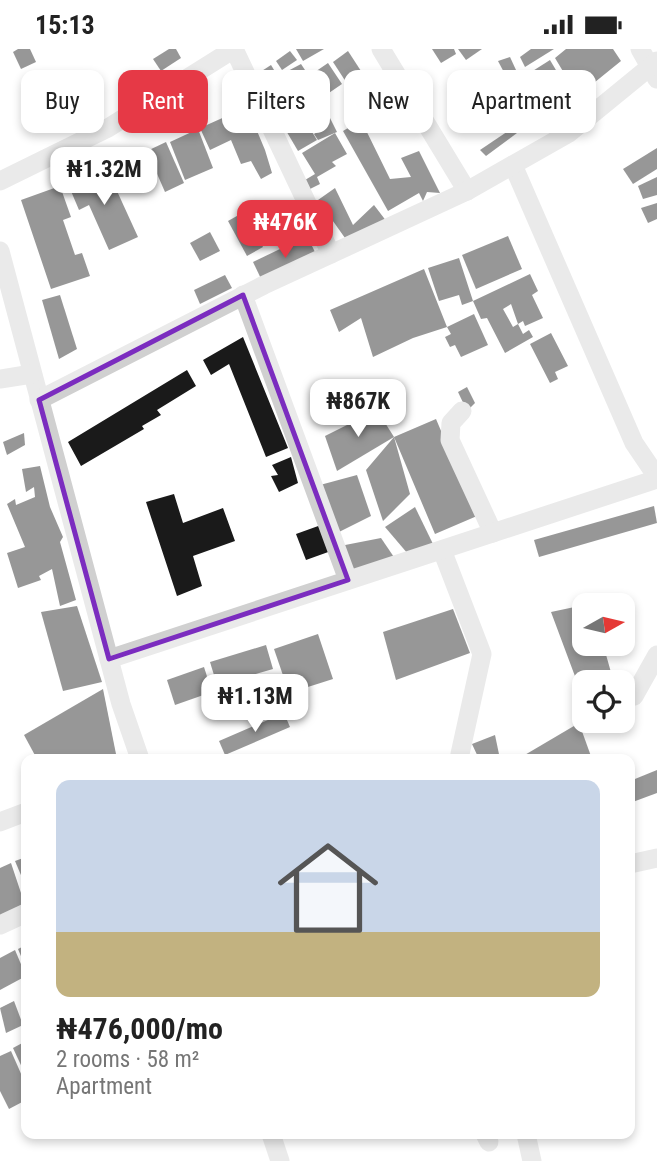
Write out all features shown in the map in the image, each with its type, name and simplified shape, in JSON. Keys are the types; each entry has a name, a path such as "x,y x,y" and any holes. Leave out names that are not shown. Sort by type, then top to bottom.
{"street":[{"path":"0,181 108,128 234,49 331,254"},
{"path":"381,49 467,191"},
{"path":"39,400 243,295 467,191 569,133 655,69 640,49"},
{"path":"109,659 657,478 634,443 513,165"},
{"path":"0,251 109,659 138,754"},
{"path":"243,295 348,580"},
{"path":"0,379 33,374"},
{"path":"462,411 451,423 450,440 493,533"},
{"path":"442,549 482,654 460,754"},
{"path":"635,694 657,655"},
{"path":"0,823 21,814"},
{"path":"635,863 657,858"},
{"path":"0,925 21,915"},
{"path":"273,1139 280,1161"},
{"path":"527,1139 533,1161"}],"highlighted area":[{"path":"243,295 348,580 109,659 39,400"}],"building":[{"path":"30,49 36,62 21,69 13,52"},
{"path":"169,49 176,49 181,58 163,70 153,59"},
{"path":"296,49 324,49 303,61"},
{"path":"432,49 454,49 456,54 441,63"},
{"path":"458,49 482,49 466,60"},
{"path":"531,49 554,49 525,67 520,57"},
{"path":"566,49 613,49 621,61 596,81 596,70 562,70 555,58"},
{"path":"290,51 297,60 282,70 276,61"},
{"path":"348,51 360,70 344,70 344,79 333,62"},
{"path":"510,57 516,70 503,70 498,61"},
{"path":"550,60 556,70 534,70"},
{"path":"328,63 342,84 330,92 330,70 318,70"},
{"path":"301,64 305,70 290,70"},
{"path":"222,118 222,133 258,133 272,173 261,179 251,161 241,164 231,140 210,150 202,133 208,133 208,124"},
{"path":"330,118 337,132 318,140 314,134 330,133"},
{"path":"189,133 200,133 213,168 185,180 170,142"},
{"path":"287,133 313,133 317,140 298,151"},
{"path":"335,133 347,154 332,162 336,166 317,177 320,184 310,189 305,180 315,174 302,153"},
{"path":"344,133 367,133 390,179 411,177 401,158 419,151 440,193 427,192 423,201 419,193 388,211"},
{"path":"505,133 517,133 486,156 480,150"},
{"path":"166,142 184,183 165,192 147,151"},
{"path":"657,148 657,169 633,184 623,169"},
{"path":"106,167 138,237 109,250 89,205 79,210 68,184"},
{"path":"657,177 657,195 643,199 638,186"},
{"path":"60,186 71,217 63,220 75,255 82,253 90,276 51,289 21,200"},
{"path":"335,188 353,225 374,205 387,222 345,238 318,200"},
{"path":"657,203 657,219 648,223 641,208"},
{"path":"244,212 263,247 247,256 228,221"},
{"path":"210,232 220,251 200,261 190,243"},
{"path":"307,236 318,258 264,285 253,262"},
{"path":"508,236 522,269 476,289 462,255"},
{"path":"459,258 473,301 462,305 459,295 439,301 428,268"},
{"path":"424,269 447,327 413,338 373,357 361,318 339,332 330,310"},
{"path":"530,274 538,291 532,295 543,318 525,326 523,321 518,324 523,334 529,330 533,337 505,353 487,318 481,319 473,301","holes":["511,304 518,324 513,327 503,309"]},
{"path":"225,275 232,288 200,304 194,290"},
{"path":"60,295 77,349 59,359 42,300"},
{"path":"474,314 488,345 461,357 455,345 450,347 445,337 451,334 447,327"},
{"path":"551,333 568,366 555,372 558,379 550,383 530,344"},
{"path":"243,337 288,448 266,457 229,364 211,375 203,360"},
{"path":"187,370 196,386 157,410 161,415 142,426 144,429 81,466 68,442"},
{"path":"329,384 336,408 319,418 310,392"},
{"path":"467,387 475,403 467,411 458,392"},
{"path":"377,410 394,437 337,471 325,436"},
{"path":"436,419 477,516 435,534 394,437"},
{"path":"24,433 25,445 7,455 3,442"},
{"path":"394,437 410,494 383,521 366,470"},
{"path":"291,457 298,483 279,492 271,476 278,475 272,465"},
{"path":"40,466 50,507 63,537 60,542 76,600 60,606 52,569 39,576 41,580 18,588 7,553 25,547 7,504 15,499 16,505 35,497 34,487 26,492 22,469"},
{"path":"357,475 371,516 337,533 320,485"},
{"path":"174,494 183,523 223,508 235,541 193,556 202,586 177,596 146,502"},
{"path":"654,506 657,523 539,557 534,540"},
{"path":"415,507 433,544 408,554 385,527"},
{"path":"321,525 331,551 306,560 296,534"},
{"path":"381,538 398,563 348,580 340,546"},
{"path":"77,606 102,682 63,691 41,612"},
{"path":"572,608 572,656 606,656 610,670 573,670 551,612"},
{"path":"453,609 470,653 396,680 383,632"},
{"path":"318,634 333,679 289,693 274,649"},
{"path":"266,645 273,669 217,685 210,662"},
{"path":"204,667 212,692 175,705 167,680"},
{"path":"103,689 116,754 34,754 24,735"},
{"path":"284,713 290,727 227,754 225,754 219,741"},
{"path":"572,727 572,733 583,733 590,754 526,754"},
{"path":"495,735 499,754 477,754 472,744"},
{"path":"657,770 657,793 635,801 635,779"},
{"path":"21,859 21,875 15,861"},
{"path":"11,863 21,893 21,910 0,919 0,868"},
{"path":"15,950 21,964 21,979 0,990 0,958"},
{"path":"14,1001 21,1026 6,1033 0,1008"},
{"path":"21,1044 21,1065 13,1048"},
{"path":"11,1051 21,1074 21,1103 9,1109 0,1091 0,1056"}]}
